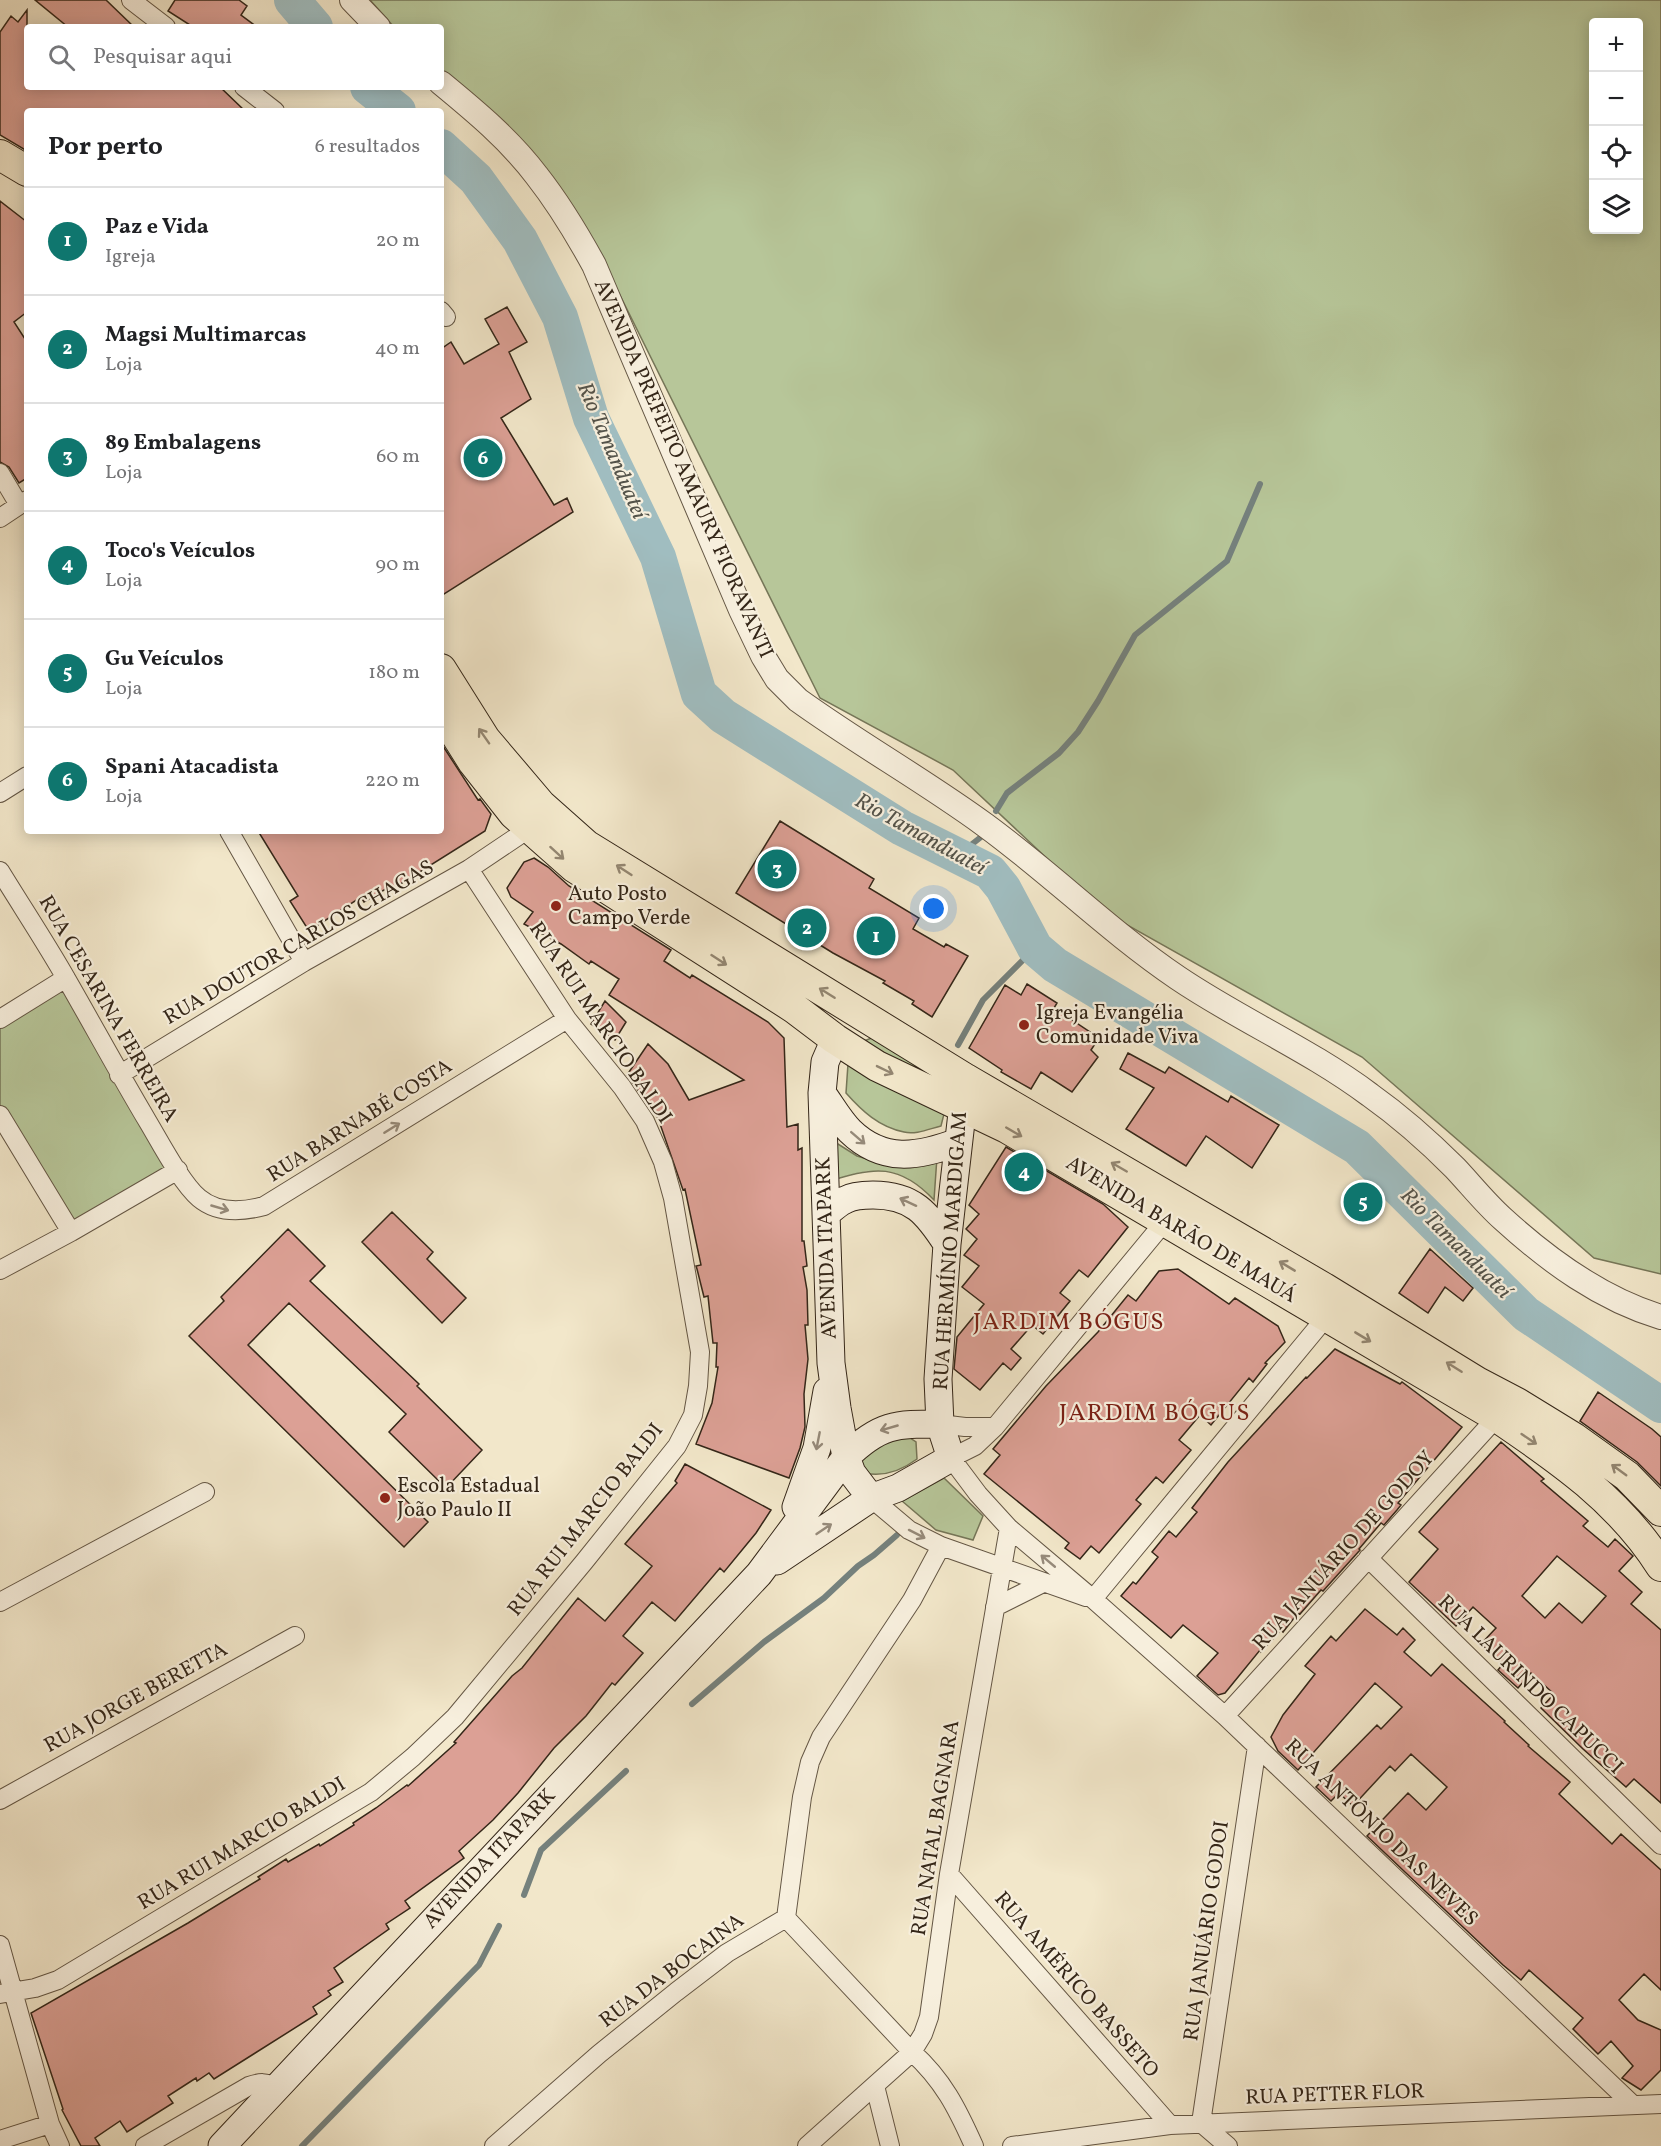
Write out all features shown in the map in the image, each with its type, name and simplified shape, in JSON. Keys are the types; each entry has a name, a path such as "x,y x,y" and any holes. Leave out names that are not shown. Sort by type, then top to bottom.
{"main road":[{"path":"0,155 24,169"},
{"path":"0,174 24,188"},
{"name":"AVENIDA BARÃO DE MAUÁ","path":"444,674 485,739 541,805 586,845 918,1048 964,1092 1007,1128 1497,1417 1552,1454 1608,1500 1638,1534 1661,1566"},
{"name":"AVENIDA BARÃO DE MAUÁ","path":"444,716 473,762 514,814 574,867 794,1008 835,1039 877,1066 964,1092 1142,1180 1477,1382 1546,1421 1627,1476 1661,1511"},
{"path":"835,1039 844,1031 863,1028 918,1048"},
{"name":"AVENIDA ITAPARK","path":"835,1039 825,1062 822,1093 831,1363 846,1457 852,1473 871,1498"},
{"name":"RUA HERMÍNIO MARDIGAM","path":"951,1458 940,1424 938,1379 947,1244 964,1092"},
{"path":"822,1093 848,1129 866,1145 890,1153 913,1155 934,1151 958,1142"},
{"path":"826,1214 846,1199 865,1195 888,1195 912,1202 931,1219 947,1244"},
{"path":"783,1540 806,1483 817,1448 831,1363"},
{"name":"AVENIDA ITAPARK","path":"222,2146 759,1574 846,1457 862,1442 879,1431 902,1424 940,1424"},
{"name":"AVENIDA ITAPARK","path":"759,1574 871,1498 898,1488 951,1458"}],"street":[{"path":"131,0 162,24"},
{"path":"352,0 375,24"},
{"name":"AVENIDA PREFEITO AMAURY FIORAVANTI","path":"444,86 505,139 536,174 571,224 594,265 745,619 777,679 798,700 984,824 1035,863 1133,945 1180,979 1326,1065 1369,1094 1413,1128 1454,1167 1501,1218 1568,1271 1598,1290 1661,1317"},
{"path":"248,90 271,108"},
{"path":"0,473 23,503 0,518"},
{"path":"0,793 24,778"},
{"name":"RUA DOUTOR CARLOS CHAGAS","path":"119,1075 304,962 469,869 530,828"},
{"path":"231,834 304,962"},
{"name":"RUA RUI MARCIO BALDI","path":"7,1993 35,1988 57,1980 371,1792 405,1764 455,1717 506,1658 677,1446 693,1415 700,1352 673,1198 663,1162 645,1121 567,1019 469,869"},
{"name":"RUA CESARINA FERREIRA","path":"0,871 66,978 119,1075 178,1170"},
{"path":"0,1019 66,978"},
{"name":"RUA BARNABÉ COSTA","path":"178,1170 198,1198 213,1206 245,1211 264,1206 567,1019"},
{"path":"0,1115 71,1232"},
{"path":"0,1270 178,1170"},
{"path":"951,1458 975,1446 995,1427 1166,1220"},
{"path":"1093,1599 1328,1316"},
{"name":"RUA JANUÁRIO DE GODOY","path":"1224,1716 1497,1417"},
{"path":"940,1424 995,1427"},
{"name":"RUA ANTÔNIO DAS NEVES","path":"951,1458 978,1494 1009,1528 1093,1599 1257,1746 1634,2105"},
{"path":"0,1602 205,1492"},
{"name":"RUA ANTÔNIO DAS NEVES","path":"871,1498 909,1530 941,1546 1093,1599"},
{"name":"RUA NATAL BAGNARA","path":"807,2146 912,2052 923,2034 929,2017 949,1875 1009,1528"},
{"path":"941,1546 912,1600 821,1737 810,1762 802,1797 786,1917 927,2066 945,2088 974,2146"},
{"name":"RUA LAURINDO CAPUCCI","path":"1368,1558 1661,1845"},
{"path":"995,1607 1043,1583"},
{"name":"RUA JORGE BERETTA","path":"0,1800 295,1636"},
{"name":"RUA JANUÁRIO GODOI","path":"1201,2123 1257,1746"},
{"name":"RUA AMÉRICO BASSETO","path":"949,1875 1170,2125"},
{"name":"RUA DA BOCAINA","path":"494,2146 599,2054 676,1992 726,1953 786,1917"},
{"path":"0,1945 7,1993 50,2124 60,2146"},
{"path":"145,2146 249,2086 267,2082 276,2087"},
{"path":"875,2086 890,2146"},
{"name":"RUA PETTER FLOR","path":"1012,2146 1170,2125 1661,2104"},
{"path":"1201,2123 1228,2146"},
{"path":"0,2140 50,2124"}],"green space":[{"path":"370,0 1661,0 1661,1274 1594,1258 1362,1057 1104,912 953,770 820,698 599,253 444,82 444,24 391,24"},
{"path":"63,987 168,1169 71,1226 0,1107 0,1025"},
{"path":"874,1037 933,1068 946,1089 864,1041"},
{"path":"848,1064 945,1110 941,1126 908,1133 895,1130 872,1117 846,1093"},
{"path":"830,1139 857,1156 881,1163 937,1157 934,1200 910,1180 886,1171 860,1173 830,1181"},
{"path":"901,1432 916,1442 917,1459 892,1472 864,1473 859,1464 861,1453"},
{"path":"944,1478 983,1516 973,1540 936,1530 902,1501"}],"building":[{"path":"35,0 106,0 131,24 64,24"},
{"path":"175,0 239,0 247,6 241,15 253,24 188,24 168,11"},
{"path":"27,10 27,24 24,24 24,90 223,90 242,108 24,108 24,149 0,135 0,32 11,16 18,22"},
{"path":"0,201 24,220 24,314 14,322 24,337 24,480 19,483 9,467 0,462"},
{"path":"507,307 527,342 509,352 531,399 501,418 554,505 567,498 573,512 444,594 444,347 451,342 464,364 499,344 485,319"},
{"path":"444,748 478,800 480,799 491,814 485,831 391,890 389,887 364,902 361,897 309,931 290,901 298,896 260,834 444,834"},
{"path":"780,821 874,879 869,888 919,918 913,929 944,947 946,944 968,956 932,1017 912,1004 914,1001 883,983 885,981 833,953 736,893"},
{"path":"534,858 569,886 671,950 664,961 690,978 692,975 768,1022 784,1038 787,1127 798,1124 798,1150 802,1148 802,1241 804,1241 807,1266 803,1267 807,1290 808,1325 805,1325 808,1359 804,1394 805,1427 789,1478 696,1444 712,1403 718,1367 716,1367 717,1343 713,1343 708,1296 704,1297 696,1266 701,1265 685,1189 683,1190 658,1118 627,1075 648,1044 668,1064 689,1100 744,1080 609,995 619,979 591,961 589,964 561,944 524,924 533,912 511,897 507,888 524,862"},
{"path":"1027,984 1057,1003 1054,1008 1099,1038 1091,1050 1098,1057 1072,1092 1041,1072 1031,1089 1001,1072 1002,1070 969,1048 1005,985 1021,995"},
{"path":"605,1001 626,1022 615,1040 591,1024"},
{"path":"1128,1053 1165,1073 1169,1067 1228,1102 1231,1096 1279,1125 1252,1168 1206,1136 1186,1166 1126,1129 1154,1088 1120,1069"},
{"path":"1006,1147 1103,1204 1128,1227 1088,1277 1079,1270 1060,1293 1070,1301 1043,1334 1032,1325 1011,1349 1021,1358 1011,1370 1003,1363 980,1390 954,1369 957,1337 984,1304 962,1287 979,1266 964,1255 977,1239 966,1229 979,1214 969,1205"},
{"path":"392,1212 433,1252 427,1259 466,1298 442,1323 362,1242"},
{"path":"288,1229 325,1266 310,1281 419,1384 417,1386 482,1450 446,1488 389,1432 406,1414 289,1303 248,1345 428,1522 404,1547 189,1336 224,1301 221,1297"},
{"path":"1430,1249 1473,1288 1463,1301 1445,1287 1428,1313 1399,1293"},
{"path":"1178,1269 1229,1304 1235,1298 1278,1326 1285,1342 1265,1363 1267,1364 1253,1382 1249,1378 1211,1425 1200,1415 1179,1440 1191,1450 1163,1483 1156,1477 1136,1500 1141,1504 1099,1553 1091,1546 1080,1559 1065,1548 1069,1543 984,1474 1000,1455 993,1449 1046,1386 1098,1332 1128,1295 1136,1301 1159,1271"},
{"path":"1335,1349 1400,1384 1402,1382 1462,1427 1398,1503 1401,1505 1384,1525 1381,1523 1360,1550 1323,1591 1321,1590 1300,1614 1298,1613 1283,1632 1281,1630 1261,1652 1260,1650 1225,1693 1218,1695 1197,1676 1218,1653 1183,1625 1171,1638 1121,1596 1133,1582 1136,1584 1158,1557 1152,1552 1169,1531 1176,1537 1197,1512 1192,1508 1228,1462 1306,1377"},
{"path":"1598,1392 1661,1437 1661,1486 1637,1462 1580,1421"},
{"path":"1501,1442 1544,1479 1541,1481 1588,1521 1583,1526 1608,1547 1615,1539 1633,1556 1619,1571 1642,1592 1631,1604 1661,1630 1661,1803 1634,1779 1626,1787 1541,1708 1554,1694 1531,1673 1518,1688 1498,1670 1503,1664 1481,1644 1496,1628 1473,1607 1456,1626 1409,1582 1438,1549 1419,1532","holes":["1557,1556 1606,1596 1582,1623 1559,1603 1545,1618 1522,1596"]},
{"path":"685,1464 771,1510 756,1533 724,1572 720,1568 675,1621 652,1602 623,1636 643,1653 615,1685 612,1683 586,1716 554,1748 493,1820 459,1851 464,1858 405,1901 410,1908 386,1924 389,1929 334,1968 343,1982 328,1991 331,1995 313,2007 317,2014 214,2079 209,2073 197,2081 196,2078 168,2096 173,2103 127,2132 120,2121 95,2138 100,2146 81,2146 62,2110 31,2013 188,1923 260,1879 258,1877 286,1859 288,1862 319,1844 320,1846 354,1825 353,1823 408,1786 456,1743 454,1742 512,1676 522,1668 578,1598 605,1621 652,1566 625,1544 677,1483 675,1481"},
{"path":"1365,1609 1397,1635 1403,1628 1415,1640 1404,1652 1431,1676 1442,1664 1505,1721 1528,1746 1570,1782 1559,1794 1612,1844 1621,1834 1661,1870 1661,1990 1644,1974 1619,2000 1638,2020 1661,2030 1661,2070 1641,2090 1622,2078 1633,2066 1611,2041 1598,2054 1573,2029 1583,2018 1529,1970 1521,1980 1503,1965 1367,1836 1408,1793 1426,1810 1447,1787 1411,1754 1395,1771 1390,1766 1353,1806 1339,1793 1331,1801 1316,1787 1377,1725 1381,1729 1402,1707 1375,1683 1298,1770 1278,1751 1271,1737 1283,1715 1315,1674 1305,1666 1331,1636 1336,1641"}],"waterway":[{"name":"Rio Tamanduateí","path":"292,0 312,24"},
{"name":"Rio Tamanduateí","path":"372,90 394,108"},
{"name":"Rio Tamanduateí","path":"444,150 476,179 520,240 560,317 591,418 658,557 699,694 723,716 902,828 990,872 1003,888 1035,948 1055,965 1357,1147 1526,1314 1661,1405"},
{"path":"996,811 1007,793 1059,753 1078,732 1135,635 1227,561 1260,484"},
{"path":"957,856 981,837"},
{"path":"958,1045 983,1000 1035,948"},
{"path":"692,1704 764,1642 824,1598 858,1566 897,1535"},
{"path":"524,1895 541,1850 626,1771"},
{"path":"302,2146 479,1965 499,1926"}],"place":[{"name":"Spani Atacadista","path":"483,458"},
{"name":"89 Embalagens","path":"777,869"},
{"name":"Auto Posto Campo Verde","path":"556,906"},
{"name":"Magsi Multimarcas","path":"807,928"},
{"name":"Paz e Vida","path":"876,936"},
{"name":"Igreja Evangélia Comunidade Viva","path":"1024,1025"},
{"name":"Toco's Veículos","path":"1024,1172"},
{"name":"Gu Veículos","path":"1363,1202"},
{"name":"Escola Estadual João Paulo II","path":"385,1498"}],"district":[{"name":"JARDIM BÓGUS","path":"1069,1323"},
{"name":"JARDIM BÓGUS","path":"1155,1414"}]}
